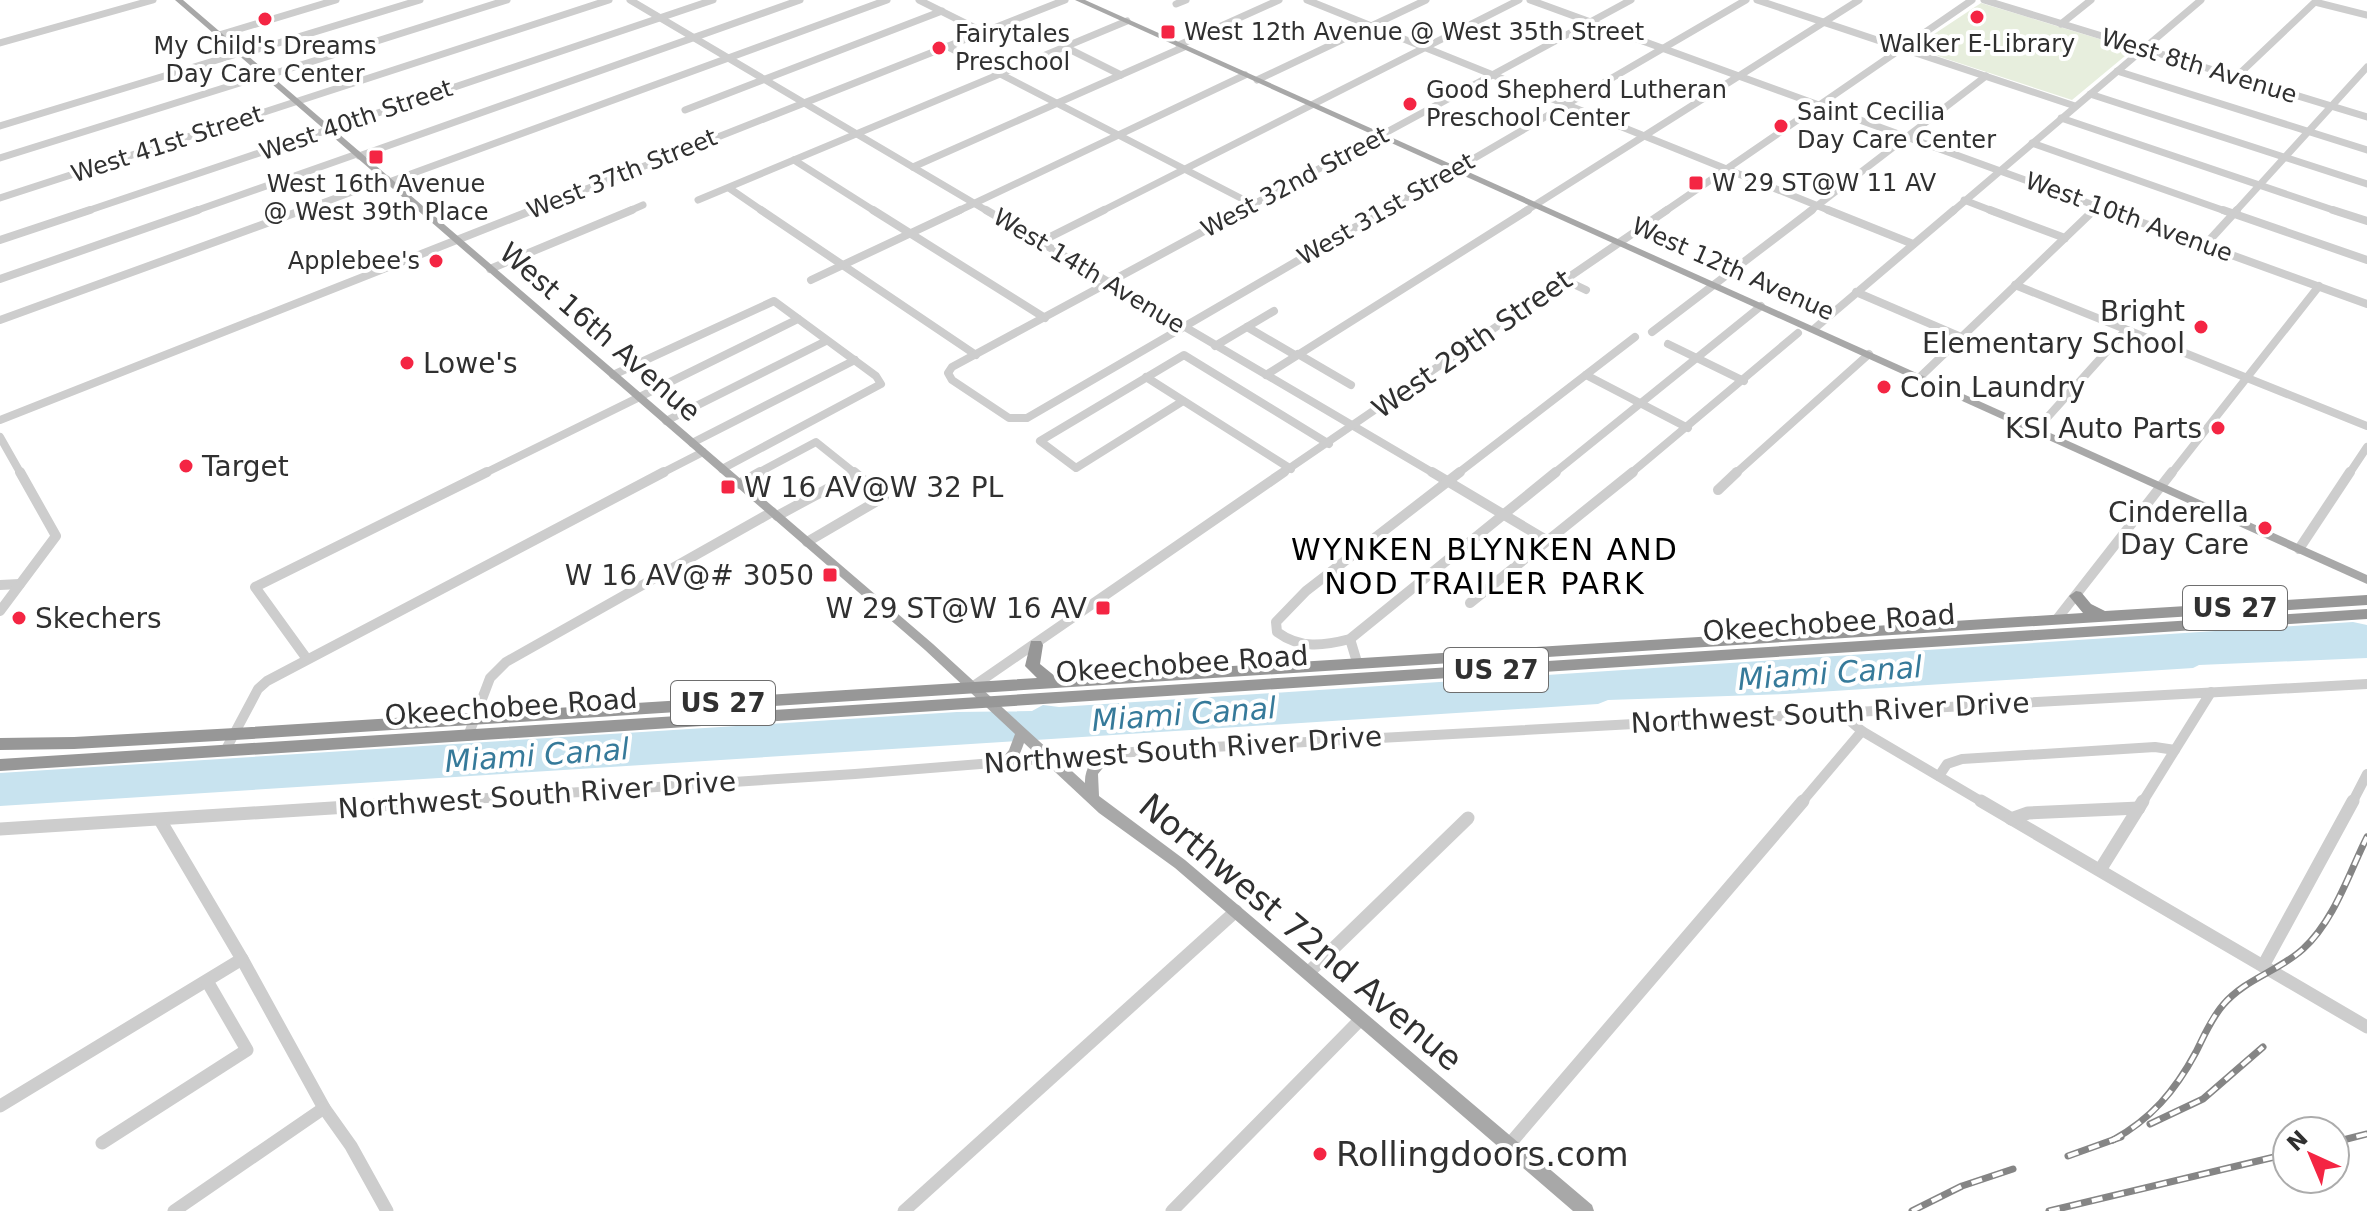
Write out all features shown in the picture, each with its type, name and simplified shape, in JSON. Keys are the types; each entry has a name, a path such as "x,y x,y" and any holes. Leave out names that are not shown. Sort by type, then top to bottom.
{"highway":[{"path":"2076,596 2086,608 2104,616"},
{"name":"Okeechobee Road","path":"0,744 235,734 2367,600"},
{"name":"Okeechobee Road","path":"0,765 992,706 2367,614"},
{"path":"2027,636 2049,627 2057,619"},
{"path":"1036,645 1032,666 1052,682"}],"main road":[{"name":"West 16th Avenue","path":"179,0 775,514 992,706"},
{"name":"West 12th Avenue","path":"1079,0 2367,580"},
{"name":"Northwest 72nd Avenue","path":"992,706 1092,798 1236,911 1580,1210"},
{"path":"1010,757 1028,737"},
{"path":"1092,798 1091,772 1107,754"}],"street":[{"path":"0,43 153,0"},
{"path":"219,35 336,0"},
{"path":"0,126 420,0"},
{"path":"0,158 507,0"},
{"name":"West 41st Street","path":"0,198 609,0"},
{"name":"West 14th Avenue","path":"630,0 1181,327 1451,481 1548,541"},
{"name":"West 40th Street","path":"0,240 713,0"},
{"path":"0,279 800,0"},
{"path":"0,320 887,0"},
{"path":"919,0 983,32"},
{"name":"West 37th Street","path":"0,420 1065,0"},
{"path":"1176,4 1186,0"},
{"path":"913,167 1121,75 1279,0"},
{"path":"1307,0 1913,244"},
{"path":"1257,80 1426,0"},
{"path":"1040,242 1519,0"},
{"name":"West 10th Avenue","path":"1530,0 2367,304"},
{"name":"West 32nd Street","path":"959,363 1631,0"},
{"name":"West 31st Street","path":"959,363 948,373 952,380 1009,418 1027,418 1746,0"},
{"path":"1757,0 2075,106"},
{"path":"1266,375 1859,0"},
{"name":"West 29th Street","path":"972,687 1972,0"},
{"name":"West 8th Avenue","path":"1984,0 2367,117"},
{"path":"2061,24 2091,0"},
{"path":"1814,329 2201,0"},
{"path":"2236,77 2315,2 2367,15"},
{"path":"685,110 942,11"},
{"path":"698,200 1127,21"},
{"path":"946,46 1254,205"},
{"path":"1065,47 1121,75"},
{"path":"2205,245 2367,67"},
{"path":"2117,71 2367,150"},
{"path":"811,280 1245,75"},
{"path":"1652,332 1986,76"},
{"path":"2090,94 2367,184"},
{"path":"2061,118 2367,221"},
{"path":"2032,143 2367,260"},
{"path":"794,160 1045,318"},
{"path":"729,188 976,355"},
{"path":"1964,200 2065,238"},
{"path":"490,269 643,205"},
{"path":"1920,377 2098,206"},
{"path":"1565,280 1586,290"},
{"path":"2015,285 2367,426"},
{"path":"2057,619 2319,286"},
{"path":"1856,292 1961,337"},
{"path":"613,375 774,301 855,360 881,384 722,469"},
{"path":"1635,337 1306,591 1282,615 1275,628 1291,641 1317,646 1350,639 1761,306"},
{"path":"1215,346 1274,311"},
{"path":"307,659 255,587 798,319"},
{"path":"1247,327 1351,385"},
{"path":"2036,430 2126,330"},
{"path":"1470,603 1688,428 1798,333"},
{"path":"666,421 826,341"},
{"path":"1668,344 1744,381"},
{"path":"1718,490 1869,354"},
{"path":"1183,401 1076,468 1040,441 1184,355 1329,444"},
{"path":"692,443 855,360"},
{"path":"1586,375 1688,428"},
{"path":"1146,377 1291,469"},
{"path":"0,437 56,536 0,611"},
{"path":"739,484 816,442 884,497 807,542"},
{"path":"2299,549 2367,447"},
{"path":"225,751 258,689 267,681 703,452"},
{"path":"468,736 490,678 506,662 775,514 855,474"},
{"path":"0,585 20,584"},
{"path":"1350,639 1357,662"},
{"name":"Northwest South River Drive","path":"0,829 1010,757 1051,759 1517,729 1843,715 2367,684"},
{"path":"2100,870 2211,692"},
{"path":"1843,715 1862,731 2367,1027"},
{"path":"1508,1146 1862,731"},
{"path":"1939,776 1947,764 1962,759 2155,747 2175,750"},
{"path":"2263,966 2367,774"},
{"path":"2011,819 2028,813 2139,808"},
{"path":"1308,973 1468,818"},
{"path":"160,820 242,959 324,1108 351,1146 387,1211"},
{"path":"904,1211 1236,911"},
{"path":"0,1106 242,959"},
{"path":"102,1143 247,1050 207,981"},
{"path":"1172,1211 1361,1019"},
{"path":"174,1211 324,1108"}],"green space":[{"path":"1981,3 2131,51 2072,100 1913,48"}],"water":[{"name":"Miami Canal","path":"2353,622 2367,625 2367,658 2199,665 2193,668 1786,694 1608,700 1598,704 0,806 0,773 957,712 1032,711 1043,705 1059,707"}],"railway":[{"path":"2114,1140 2139,1123 2171,1091 2223,1005 2252,982 2294,957 2314,938 2340,896 2367,837"},
{"path":"2150,1124 2203,1099 2263,1047"},
{"path":"2351,1138 2367,1134"},
{"path":"2114,1140 2121,1137"},
{"path":"2068,1156 2114,1140"},
{"path":"2049,1211 2271,1158"},
{"path":"1912,1211 1962,1186 2013,1169"}],"place":[{"name":"Walker E-Library","path":"1977,17"},
{"name":"My Child's Dreams Day Care Center","path":"265,19"},
{"name":"West 12th Avenue @ West 35th Street","path":"1168,32"},
{"name":"Fairytales Preschool","path":"939,48"},
{"name":"Good Shepherd Lutheran Preschool Center","path":"1410,104"},
{"name":"Saint Cecilia Day Care Center","path":"1781,126"},
{"name":"West 16th Avenue @ West 39th Place","path":"376,157"},
{"name":"W 29 ST@W 11 AV","path":"1696,183"},
{"name":"Applebee's","path":"436,261"},
{"name":"Bright Elementary School","path":"2201,327"},
{"name":"Lowe's","path":"407,363"},
{"name":"Coin Laundry","path":"1884,387"},
{"name":"KSI Auto Parts","path":"2218,428"},
{"name":"Target","path":"186,466"},
{"name":"W 16 AV@W 32 PL","path":"728,487"},
{"name":"Cinderella Day Care","path":"2265,528"},
{"name":"W 16 AV@# 3050","path":"830,575"},
{"name":"W 29 ST@W 16 AV","path":"1103,608"},
{"name":"Skechers","path":"19,618"},
{"name":"Rollingdoors.com","path":"1320,1154"}],"district":[{"name":"WYNKEN BLYNKEN AND NOD TRAILER PARK","path":"1485,566"}]}
